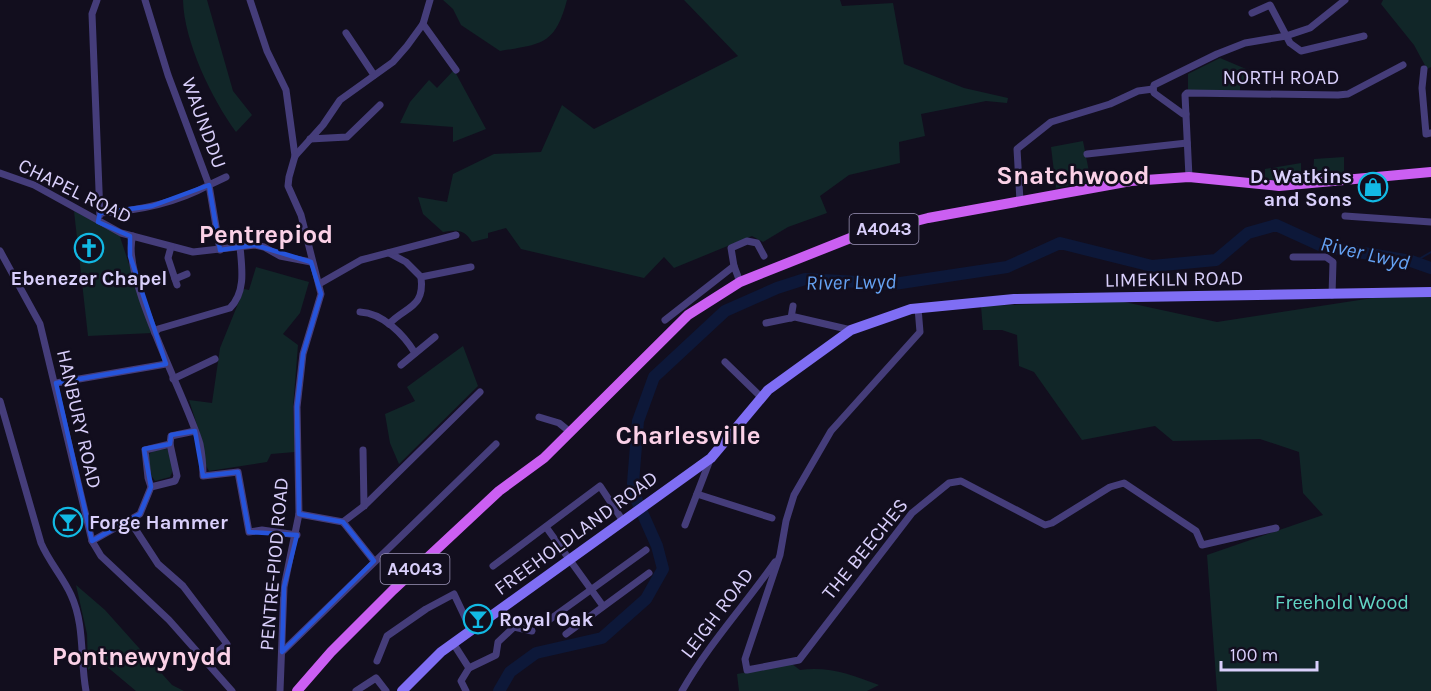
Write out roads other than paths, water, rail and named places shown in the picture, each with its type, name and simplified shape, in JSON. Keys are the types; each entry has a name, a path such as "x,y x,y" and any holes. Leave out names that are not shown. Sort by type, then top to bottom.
{"main road":[{"name":"A4043","path":"297,691 331,652 393,590 499,491 544,458 688,315 740,282 853,237 928,218 1131,181 1189,177 1279,186 1431,172"},
{"name":"LIMEKILN ROAD","path":"918,308 1014,299 1431,292"},
{"name":"FREEHOLDLAND ROAD","path":"402,691 453,643 711,458 762,398 817,352 851,330 918,308"}],"street":[{"path":"97,0 92,14 100,213 98,222"},
{"name":"WAUNDDU","path":"100,213 152,206 190,195 209,185 168,75 145,0"},
{"path":"250,0 267,51 286,90 295,158"},
{"name":"PENTRE-PIOD ROAD","path":"280,691 284,586 297,535 299,514 297,407 303,354 321,294 301,215 288,186 289,177 295,158 324,125 340,100 393,62 423,24 430,0"},
{"path":"1020,201 1017,149 1051,122 1110,104 1138,91 1153,89 1154,86 1217,54 1245,43 1286,36 1310,28 1345,0"},
{"path":"1252,13 1272,2 1286,36 1301,51 1364,36"},
{"path":"423,24 456,70"},
{"path":"346,33 374,75"},
{"name":"NORTH ROAD","path":"1186,114 1185,95 1187,93 1348,94 1403,65"},
{"path":"1424,69 1422,88 1426,134 1431,133"},
{"path":"1153,89 1154,93 1186,114 1189,177"},
{"path":"310,139 347,137 380,105"},
{"path":"1087,154 1187,143"},
{"name":"CHAPEL ROAD","path":"0,173 34,185 98,222 133,236 171,247 193,252 264,247 280,256 311,261"},
{"path":"220,250 209,185 226,177"},
{"path":"1345,216 1431,222"},
{"path":"319,284 351,263 456,235"},
{"path":"133,236 130,255 166,364 200,444 203,476 238,472 249,532 262,530 297,535"},
{"path":"740,282 731,248 747,241 757,243 764,256"},
{"path":"171,247 168,258 176,282 187,274"},
{"path":"155,333 230,308 238,300 242,272 240,247"},
{"name":"HANBURY ROAD","path":"0,251 40,324 56,383 92,541 101,556 169,620 232,691"},
{"path":"389,253 406,262 421,277 421,295 417,303 389,324"},
{"path":"1293,257 1326,257 1333,262 1332,295"},
{"path":"665,320 734,266"},
{"path":"421,277 471,267"},
{"path":"791,318 793,306"},
{"path":"780,555 786,521 794,495 831,431 920,332 918,308"},
{"path":"360,312 371,312 389,324 415,353"},
{"path":"766,323 791,318 851,330"},
{"path":"401,365 435,337"},
{"path":"172,379 215,359"},
{"path":"725,362 762,398"},
{"path":"56,383 166,364"},
{"path":"343,522 364,506 480,392"},
{"path":"0,401 40,543 71,595 82,634 83,671 87,691"},
{"path":"539,417 559,423 570,432"},
{"path":"151,487 175,481 177,476 170,444 171,436 195,431"},
{"path":"92,541 140,514 151,487 145,450 170,444"},
{"path":"282,652 496,444"},
{"path":"363,450 364,506"},
{"path":"685,525 711,458"},
{"name":"THE BEECHES","path":"780,555 745,659 747,670 799,660 912,513 949,483 961,481 1045,525 1053,523 1110,487 1124,483 1196,531 1202,545 1276,528"},
{"path":"493,566 600,486 623,521"},
{"path":"697,494 772,518"},
{"path":"299,514 343,522 374,561"},
{"path":"130,521 158,564 183,586 227,644 207,661"},
{"path":"546,527 603,606"},
{"path":"549,620 646,550"},
{"name":"LEIGH ROAD","path":"682,691 703,655 740,612 780,555"},
{"path":"566,634 649,573"},
{"path":"377,661 387,636 426,609 454,594 471,630"},
{"path":"466,691 461,681 469,668 496,655 498,642 514,627 532,631"},
{"path":"453,643 469,668"},
{"path":"356,691 376,678 386,691"}],"waterway":[{"name":"River Lwyd","path":"499,691 510,672 536,653 602,638 646,599 663,569 657,546 637,501 633,483 638,421 654,377 725,311 777,288 805,279 894,284 1007,267 1060,243 1152,266 1216,260 1248,233 1276,225 1322,246 1411,261 1431,268"},
{"path":"1414,262 1431,252"}],"place":[{"name":"D. Watkins and Sons","path":"1373,187"},
{"name":"Ebenezer Chapel","path":"89,248"},
{"name":"Forge Hammer","path":"68,522"},
{"name":"Royal Oak","path":"478,619"}],"district":[{"name":"Snatchwood","path":"1073,175"},
{"name":"Pentrepiod","path":"266,234"},
{"name":"Charlesville","path":"688,435"},
{"name":"Pontnewynydd","path":"142,656"}],"park label":[{"name":"Freehold Wood","path":"1342,602"}]}
